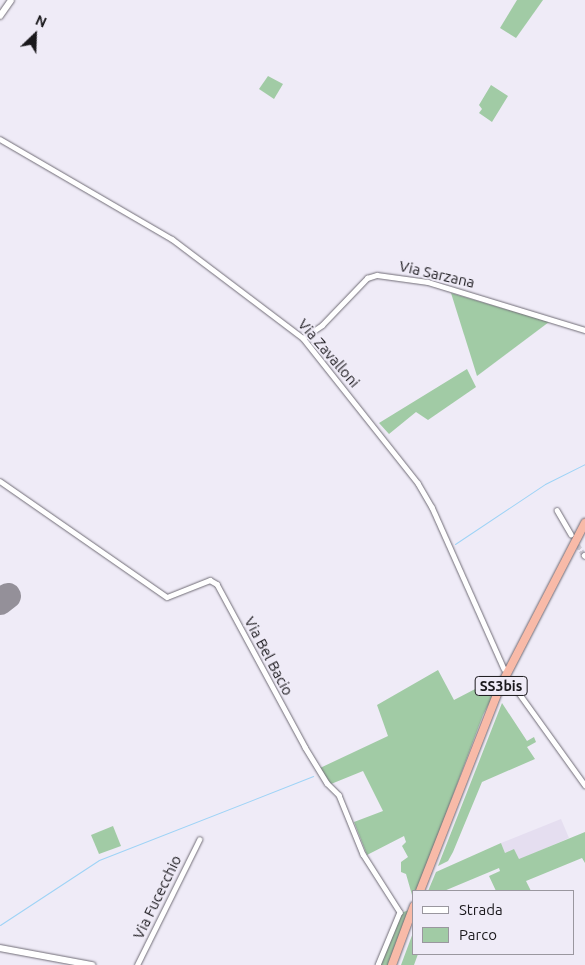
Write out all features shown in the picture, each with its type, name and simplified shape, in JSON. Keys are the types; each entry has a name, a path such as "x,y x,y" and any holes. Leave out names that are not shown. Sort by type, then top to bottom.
{"highway":[{"name":"SS3bis","path":"424,890 500,687 585,523"},
{"name":"SS3bis","path":"420,890 508,682 585,533"},
{"path":"392,965 411,922"},
{"path":"397,965 411,922"}],"main road":[{"path":"0,16 11,0"},
{"path":"0,948 92,965"}],"street":[{"name":"Via Zavalloni","path":"0,139 172,239 303,338 418,483 432,507 504,669"},
{"name":"Via Sarzana","path":"303,338 322,325 367,278 377,275 428,282 585,330"},
{"name":"Via Bel Bacio","path":"0,481 166,597 214,580 314,762 339,795 363,854 400,912 378,965"},
{"path":"557,510 571,534"},
{"path":"511,682 585,785"},
{"name":"Via Fucecchio","path":"138,965 199,840"}],"shaded area":[{"path":"561,819 569,838 519,860 505,853 501,843"}],"green space":[{"path":"517,0 543,0 516,38 500,28"},
{"path":"268,76 283,84 274,99 259,89"},
{"path":"491,85 508,96 492,122 479,113 482,109 479,105"},
{"path":"451,293 549,322 477,376"},
{"path":"467,369 476,387 428,420 416,412 389,434 379,423"},
{"path":"438,670 454,700 504,674 483,715 417,890 412,890 412,895 406,874 401,872 401,862 408,857 402,846 406,842 404,836 367,855 354,822 383,811 363,771 331,784 320,768 388,736 377,705"},
{"path":"502,703 527,741 534,737 536,742 527,747 535,759 482,782 453,852 448,861 438,866"},
{"path":"113,826 121,846 99,854 91,835"},
{"path":"585,832 585,863 582,858 526,881 530,890 496,890 489,876 500,871 499,868 446,890 428,890 436,872 501,843 505,853 514,849 519,859"},
{"path":"409,910 389,965 380,965 401,913"},
{"path":"412,935 412,955 418,955 414,965 401,965"}],"waterway":[{"path":"455,544 545,484 585,464"},
{"path":"0,925 99,860 313,776"}],"runway":[{"path":"0,602 8,596"}],"tunnel":[{"path":"571,534 584,555"}]}
